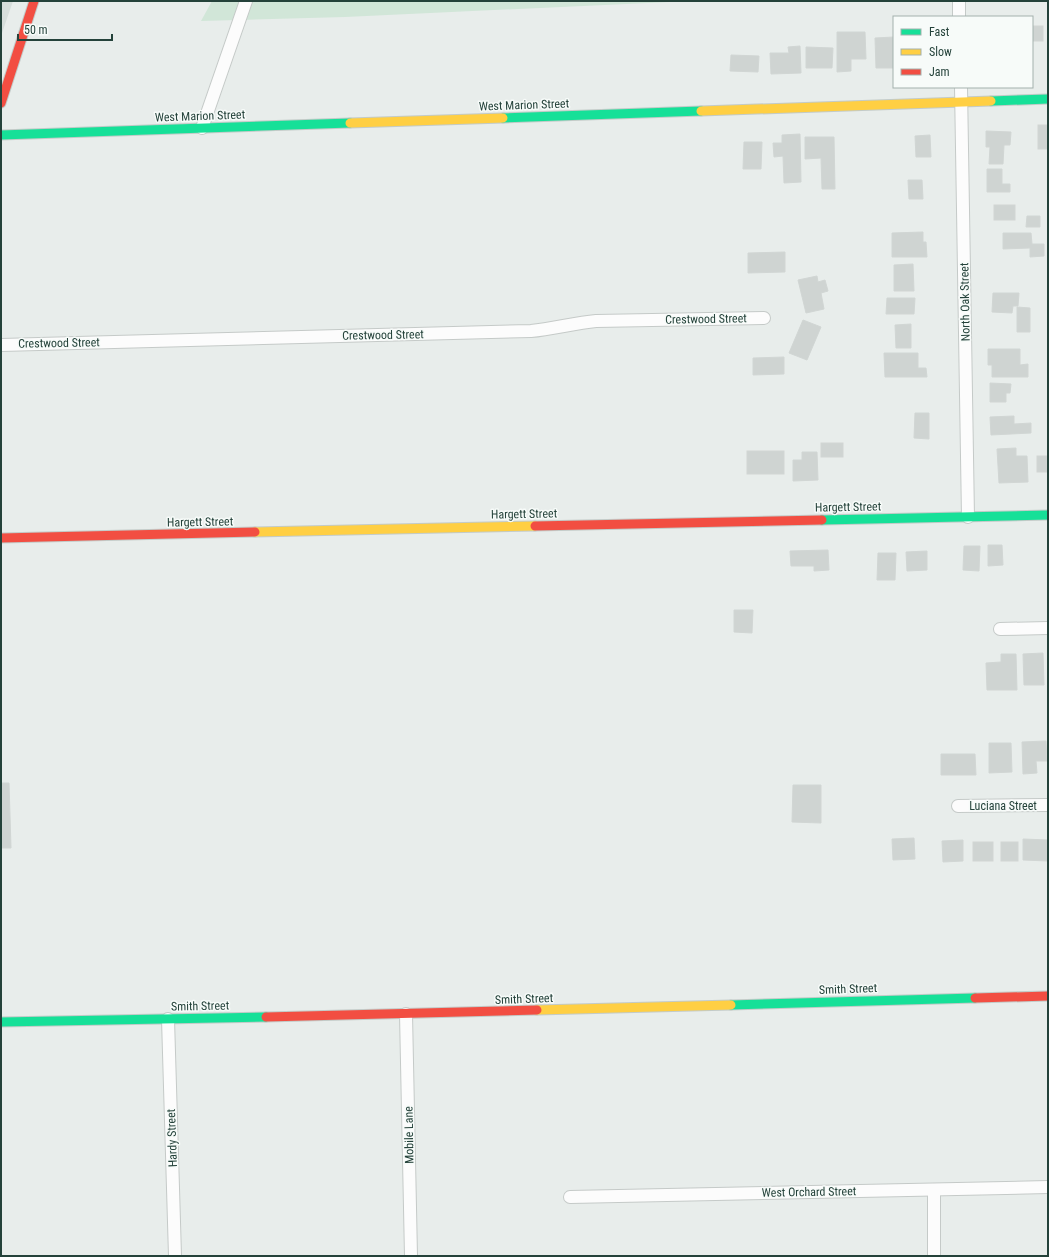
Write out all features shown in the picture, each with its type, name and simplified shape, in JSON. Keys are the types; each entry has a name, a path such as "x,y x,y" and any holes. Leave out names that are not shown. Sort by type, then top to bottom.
{"street":[{"path":"1,103 34,1"},
{"path":"202,128 246,1"},
{"path":"959,1 959,16"},
{"name":"North Oak Street","path":"961,88 968,517"},
{"name":"West Marion Street","path":"1,135 1048,99"},
{"name":"Crestwood Street","path":"1,344 531,331 557,329 577,323 596,321 764,318"},
{"name":"Hargett Street","path":"1,538 1048,515"},
{"path":"1000,629 1048,628"},
{"name":"Luciana Street","path":"958,806 1048,806"},
{"name":"Smith Street","path":"1,1022 406,1014 1048,996"},
{"name":"Mobile Lane","path":"406,1014 411,1256"},
{"name":"Hardy Street","path":"168,1019 175,1256"},
{"name":"West Orchard Street","path":"570,1197 1048,1187"},
{"path":"934,1190 934,1256"}],"shaded area":[{"path":"1,1 13,1 1,36"}],"green space":[{"path":"212,1 691,1 345,17 201,21"}],"building":[{"path":"1033,26 1043,26 1043,41 1033,41"},
{"path":"837,32 865,32 866,59 851,59 851,71 837,72"},
{"path":"893,37 893,68 876,68 875,38"},
{"path":"800,46 801,73 771,74 770,53 789,53 788,47"},
{"path":"806,47 833,48 832,68 806,68"},
{"path":"731,55 759,56 758,72 730,71"},
{"path":"1038,125 1048,125 1048,149 1038,149"},
{"path":"986,131 1011,132 1010,145 1004,145 1003,164 989,164 990,147 986,147"},
{"path":"800,134 801,182 784,183 783,156 774,157 773,143 782,143 782,135"},
{"path":"930,135 931,157 916,157 915,136"},
{"path":"805,137 834,137 835,189 822,189 821,158 805,159"},
{"path":"744,142 762,142 761,169 743,169"},
{"path":"987,169 1002,169 1002,184 1010,184 1010,192 987,192"},
{"path":"908,180 922,180 923,199 909,199"},
{"path":"994,205 1015,205 1015,220 994,220"},
{"path":"1027,216 1040,216 1040,227 1026,227"},
{"path":"923,232 923,242 926,242 927,257 892,257 892,233"},
{"path":"1003,233 1031,233 1032,244 1044,244 1044,256 1030,257 1030,248 1003,249"},
{"path":"785,252 785,272 748,273 748,253"},
{"path":"913,264 914,291 894,291 894,265"},
{"path":"817,276 818,282 825,280 828,291 821,293 824,309 806,313 798,280"},
{"path":"993,293 1019,293 1018,306 1013,306 1012,313 992,312"},
{"path":"887,298 915,298 914,314 886,314"},
{"path":"1017,307 1030,308 1030,332 1017,332"},
{"path":"803,320 821,327 807,360 789,353"},
{"path":"911,324 911,348 896,348 895,325"},
{"path":"988,349 1020,349 1020,365 1028,364 1028,377 992,377 992,365 988,365"},
{"path":"884,353 918,353 918,368 926,368 927,377 885,377"},
{"path":"784,357 784,374 753,375 753,358"},
{"path":"990,383 1011,384 1010,393 1006,393 1006,402 990,402"},
{"path":"915,413 929,413 929,439 914,438"},
{"path":"1014,416 1014,424 1031,423 1031,433 991,435 990,417"},
{"path":"821,443 843,443 843,457 821,457"},
{"path":"1016,448 1016,456 1027,456 1028,482 999,483 997,449"},
{"path":"747,451 784,451 784,474 747,474"},
{"path":"802,452 817,452 818,480 793,481 793,460 802,460"},
{"path":"1037,456 1047,456 1047,472 1037,472"},
{"path":"988,545 1002,545 1003,565 988,566"},
{"path":"964,546 980,546 979,571 963,570"},
{"path":"828,550 829,570 814,571 814,566 791,566 790,551"},
{"path":"927,551 927,570 907,571 906,552"},
{"path":"878,553 896,553 895,580 877,580"},
{"path":"734,610 753,610 752,633 734,632"},
{"path":"1043,653 1044,685 1024,685 1023,654"},
{"path":"1001,654 1016,654 1017,690 987,690 986,663 1001,662"},
{"path":"1046,741 1047,761 1036,761 1037,773 1023,774 1022,742"},
{"path":"989,743 1011,743 1012,772 989,773"},
{"path":"941,754 975,754 976,775 941,775"},
{"path":"1,783 9,783 11,848 1,848"},
{"path":"793,785 821,785 821,823 792,822"},
{"path":"914,838 915,859 893,860 892,839"},
{"path":"1023,839 1048,840 1048,861 1023,860"},
{"path":"963,840 963,861 943,862 942,841"},
{"path":"973,842 993,842 993,861 973,861"},
{"path":"1001,842 1018,842 1018,861 1001,861"}],"traffic: fast":[{"path":"991,101 1048,99"},
{"path":"503,118 701,111"},
{"path":"1,135 350,123"},
{"path":"822,520 1048,515"},
{"path":"731,1005 975,998"},
{"path":"1,1022 266,1017"}],"traffic: slow":[{"path":"701,111 991,101"},
{"path":"350,123 503,118"},
{"path":"255,532 535,526"},
{"path":"537,1010 731,1005"}],"traffic: jam":[{"path":"1,103 34,1"},
{"path":"535,526 822,520"},
{"path":"1,538 255,532"},
{"path":"975,998 1048,996"},
{"path":"266,1017 537,1010"}]}
